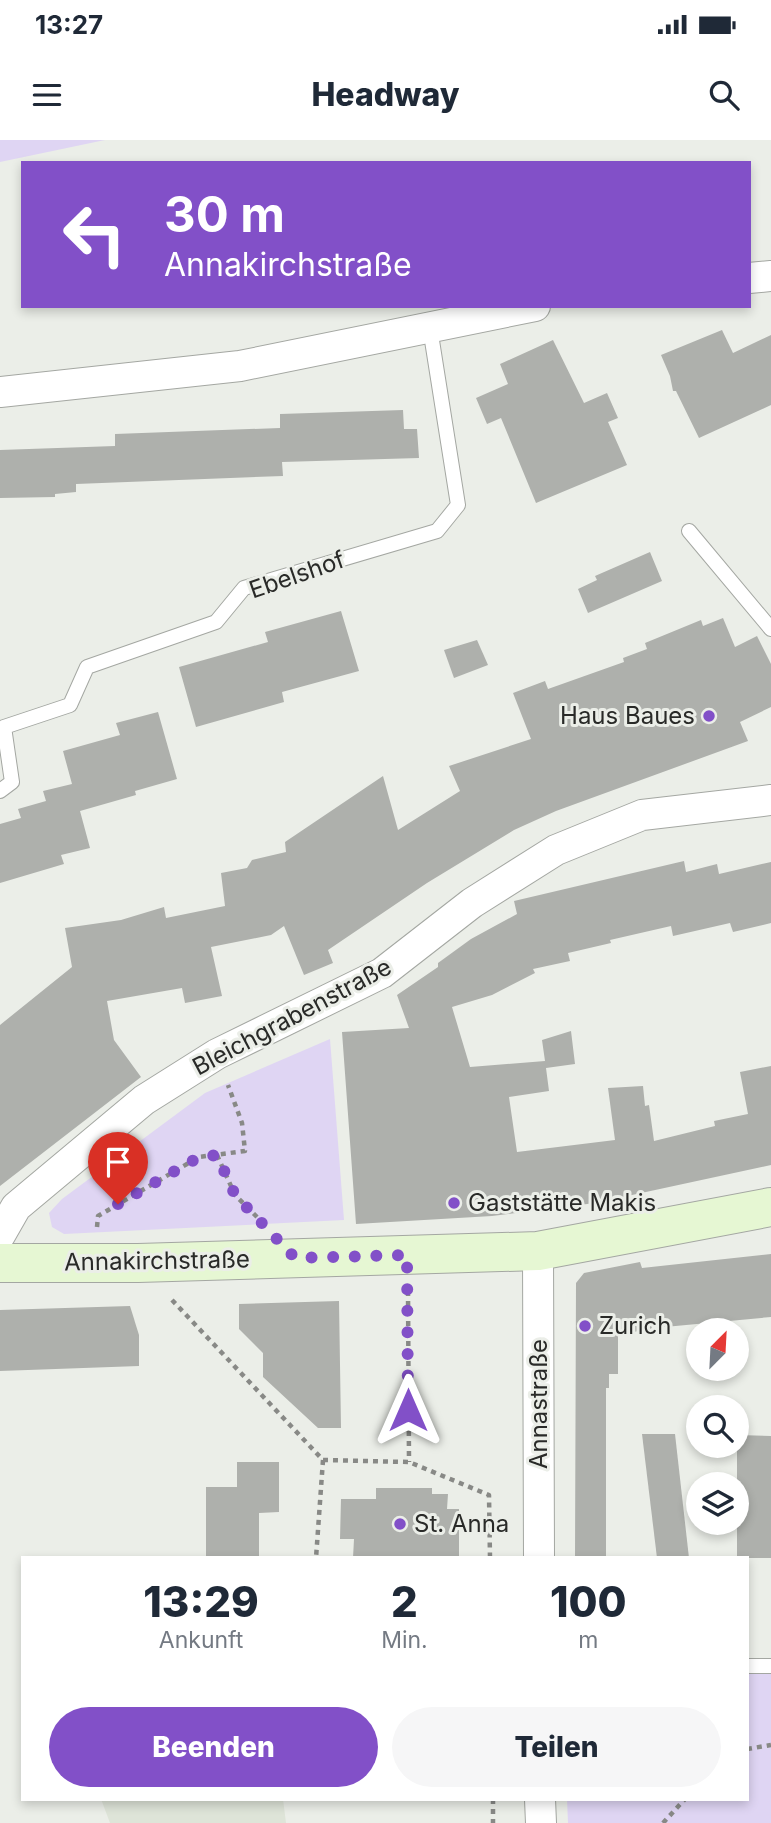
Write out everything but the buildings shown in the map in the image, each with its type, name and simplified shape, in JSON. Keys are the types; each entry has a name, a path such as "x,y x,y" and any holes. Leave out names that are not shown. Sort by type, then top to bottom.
{"street":[{"path":"751,278 771,276"},
{"path":"0,391 240,366 525,308"},
{"name":"Bleichgrabenstraße","path":"0,1235 16,1207 144,1100 217,1054 382,973 472,903 556,850 642,815 771,800"},
{"name":"Annakirchstraße","path":"0,1263 138,1263 538,1251 771,1207"},
{"name":"Annastraße","path":"538,1251 539,1556"},
{"path":"540,1801 541,1823"}],"lane":[{"name":"Ebelshof","path":"6,786 2,727 70,705 87,667 216,622 244,589 437,531 458,505 430,328"},
{"path":"689,531 771,629"},
{"path":"749,1666 771,1666"}],"path":[{"path":"94,1263 98,1216 199,1157 245,1151 242,1123 217,1054"},
{"path":"217,1155 235,1195 295,1258"},
{"path":"407,1255 409,1462"},
{"path":"138,1263 323,1460 409,1462 489,1495 490,1556"},
{"path":"316,1556 323,1460"},
{"path":"749,1749 771,1745"},
{"path":"493,1801 493,1823"},
{"path":"663,1823 683,1801"}],"shaded area":[{"path":"0,140 105,140 0,162"},
{"path":"330,1039 344,1220 64,1234 52,1227 49,1213 62,1199 205,1093"},
{"path":"749,1674 771,1674 771,1823 568,1823 567,1801 749,1801"},
{"path":"102,1801 283,1801 286,1823 110,1823"}],"place":[{"name":"Haus Baues","path":"709,716"},
{"name":"Gaststätte Makis","path":"454,1203"},
{"name":"Zurich","path":"585,1326"},
{"name":"St. Anna","path":"400,1524"}],"route":[{"path":"118,1204 199,1157 217,1155 235,1195 258,1216 295,1258 407,1255 408,1410"}]}
